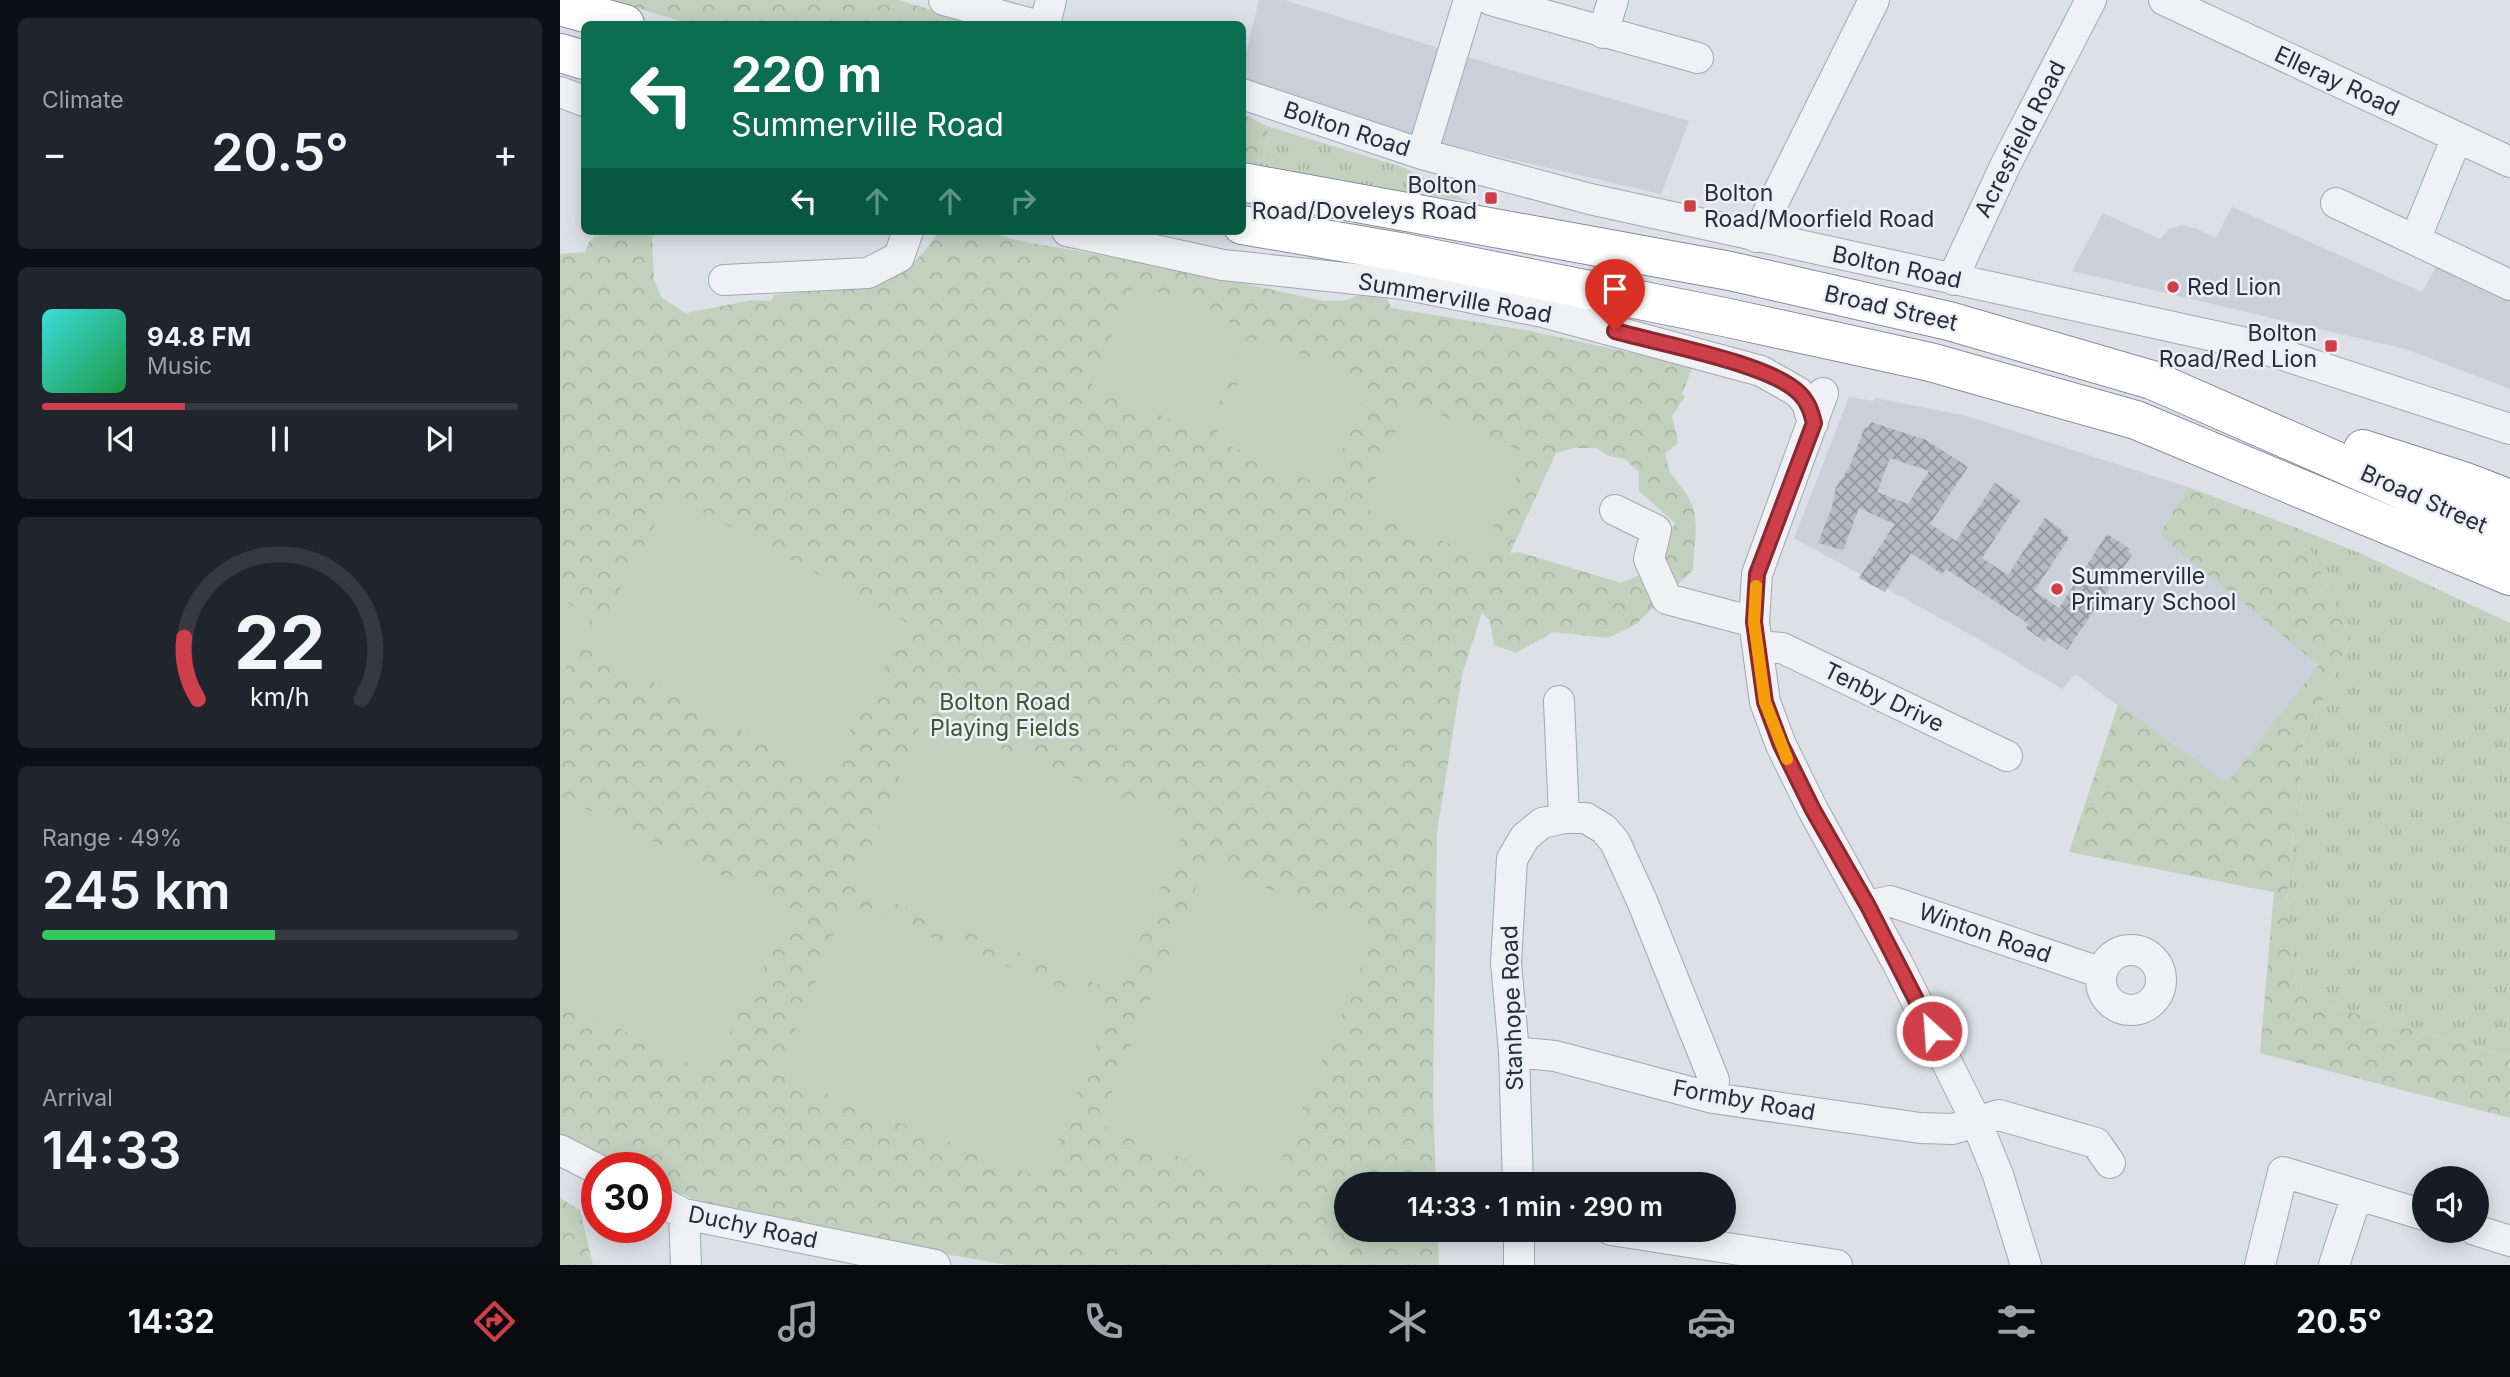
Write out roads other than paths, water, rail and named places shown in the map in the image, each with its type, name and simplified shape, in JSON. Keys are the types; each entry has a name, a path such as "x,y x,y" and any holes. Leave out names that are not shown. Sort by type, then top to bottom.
{"highway":[{"path":"560,6 614,21"},
{"path":"560,52 581,59"},
{"name":"Broad Street","path":"1246,183 1730,271 1949,321 2152,380 2510,537"},
{"name":"Broad Street","path":"1246,226 1400,252 1710,314 1943,366 2136,420 2510,576"},
{"path":"2152,380 2463,481 2510,499"}],"street":[{"path":"944,0 1021,21"},
{"path":"1046,21 1051,0"},
{"path":"1422,153 1469,0"},
{"path":"1491,0 1698,58"},
{"path":"1603,33 1613,0"},
{"path":"1756,237 1874,0"},
{"name":"Acresfield Road","path":"1954,280 2006,164 2091,0"},
{"name":"Elleray Road","path":"2164,0 2510,162"},
{"path":"560,92 581,100"},
{"name":"Bolton Road","path":"1246,95 1422,153 1590,199 2246,343 2510,429"},
{"path":"2415,240 2456,137"},
{"path":"2336,203 2510,285"},
{"path":"724,281 868,273 899,257 907,235"},
{"name":"Summerville Road","path":"1085,235 1223,265 1403,284 1544,312 1761,371 1798,392 1807,402 1814,423"},
{"path":"1823,393 1757,574 1756,634 1765,702 1781,745 1813,810 1868,906 1976,1121 1998,1175 2026,1265"},
{"name":"Tenby Drive","path":"1615,510 1656,530 1649,559 1667,599 1756,634 2007,756"},
{"path":"1559,701 1564,818 1586,818 1604,829 1615,842 1642,901 1714,1080 1713,1098"},
{"name":"Stanhope Road","path":"1518,1172 1514,1052 1506,964 1512,859 1525,837 1542,823 1564,818"},
{"name":"Winton Road","path":"1868,906 1890,901 2102,973"},
{"name":"Formby Road","path":"1514,1052 1555,1056 1713,1098 1920,1128 1953,1129 1999,1115 2096,1143 2110,1163"},
{"path":"560,1150 581,1161"},
{"path":"2260,1265 2283,1172 2412,1211"},
{"path":"2334,1265 2357,1195"},
{"name":"Duchy Road","path":"672,1208 684,1214 887,1260 935,1265"},
{"path":"684,1214 687,1265"},
{"path":"2489,1234 2510,1241"},
{"path":"1519,1242 1519,1265"},
{"path":"1688,1242 1837,1265"}],"place":[{"name":"Bolton Road/Doveleys Road","path":"1491,198"},
{"name":"Bolton Road/Moorfield Road","path":"1690,206"},
{"name":"Red Lion","path":"2173,287"},
{"name":"Bolton Road/Red Lion","path":"2331,346"},
{"name":"Summerville Primary School","path":"2057,589"}],"park label":[{"name":"Bolton Road Playing Fields","path":"1005,715"}]}
